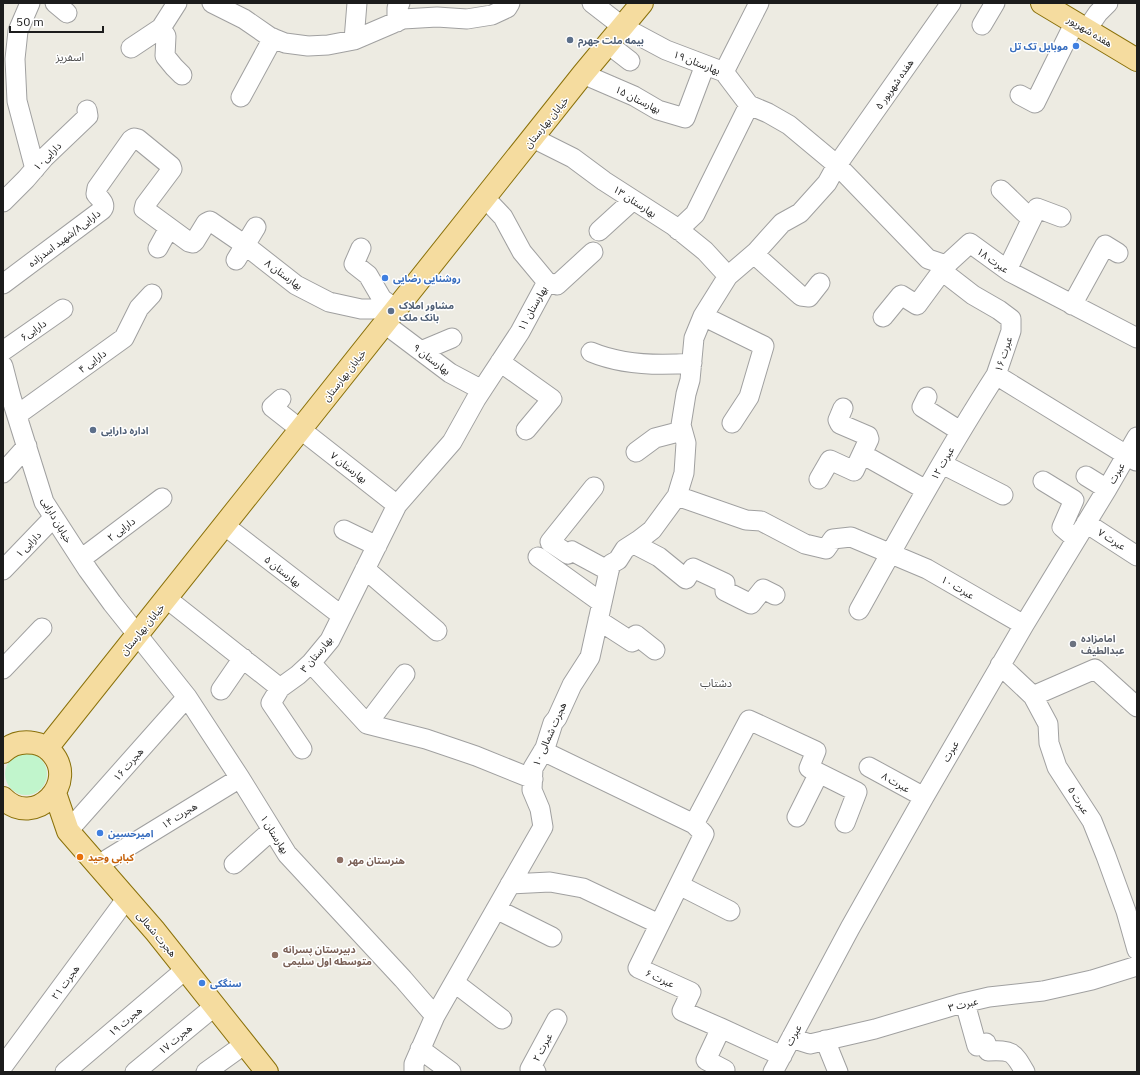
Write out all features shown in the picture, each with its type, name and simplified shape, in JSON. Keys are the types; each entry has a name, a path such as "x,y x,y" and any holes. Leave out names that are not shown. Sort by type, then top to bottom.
{"main road":[{"name":"خیابان بهارستان","path":"47,748 583,74 642,3"},
{"name":"هفده شهریور","path":"1042,3 1137,60"},
{"path":"4,802 22,808 31,808 44,803 55,793 59,784 60,774 54,755 47,748 37,743 27,742 8,744"},
{"name":"هجرت شمالی","path":"55,793 68,831 186,969 267,1072"},
{"path":"31,808 68,831"}],"street":[{"path":"30,3 11,32 15,59 17,101 35,168"},
{"path":"131,48 161,28 177,3"},
{"path":"212,3 244,19 273,38 285,43 308,46 328,45 354,40 403,19 437,17 467,19 492,15 507,8 510,3"},
{"path":"354,40 357,3"},
{"path":"397,22 397,8 400,3"},
{"name":"بهارستان ۱۹","path":"592,3 623,27 666,50 724,72 749,105 789,125 837,165"},
{"path":"724,72 759,3"},
{"name":"هفده شهریور ۵","path":"703,316 728,276 754,254 782,223 800,213 827,184 837,165 951,3"},
{"path":"982,25 995,3"},
{"path":"1020,95 1035,103 1081,26 1108,3"},
{"path":"161,28 166,36 165,56 182,75"},
{"path":"241,97 273,38"},
{"path":"608,44 630,61"},
{"name":"بهارستان ۱۵","path":"583,74 634,96 658,110 685,118 705,65"},
{"path":"678,230 695,214 749,105"},
{"name":"دارایی۱۰","path":"3,202 44,158 88,116 87,110"},
{"name":"دارایی۸/شهید اسدزاده","path":"3,284 102,210 104,204 96,194 97,188 131,140 134,138 138,139 172,169 172,172 144,209 189,242 193,243 206,223 210,221 240,252"},
{"name":"بهارستان ۱۳","path":"533,138 573,158 604,181 678,230 705,251 728,276"},
{"path":"837,165 928,259 944,268 918,305 901,295 883,317"},
{"path":"1001,190 1032,220"},
{"name":"بهارستان ۱۱","path":"482,390 520,332 547,282 522,252 503,217 485,198"},
{"path":"599,231 633,200"},
{"path":"1007,270 1037,208 1061,217"},
{"path":"240,252 256,227"},
{"path":"158,248 169,228"},
{"name":"عبرت ۱۸","path":"944,268 970,243 1007,270 1137,338"},
{"path":"1072,305 1105,245 1118,253"},
{"name":"بهارستان ۹","path":"361,248 354,264 368,275 382,299 390,317 421,351 450,373 482,390"},
{"name":"بهارستان ۸","path":"240,252 296,285 329,302 390,317"},
{"path":"547,282 557,285 593,252"},
{"path":"754,254 801,296 809,297 820,283"},
{"name":"عبرت ۱۶","path":"944,268 973,295 999,310 1011,319 1011,331 996,375 1132,458"},
{"name":"دارایی ۴","path":"17,415 124,338 139,308 152,294"},
{"name":"دارایی۶","path":"3,351 63,308"},
{"path":"703,316 764,346 749,397 732,423"},
{"name":"هجرت شمالی ۱۰","path":"414,1072 414,1064 435,1016 542,828 540,809 532,790 533,768 543,751 553,723 557,718 572,685 590,657 611,564 618,560 625,549 652,530 677,496 684,473 686,443 681,425 690,380 694,338 703,316"},
{"path":"421,351 452,338"},
{"path":"591,352 607,359 634,363 667,366 692,363"},
{"path":"500,362 552,400 526,430"},
{"name":"عبرت ۱۲","path":"859,610 960,431 996,375"},
{"name":"خیابان دارایی","path":"5,379 44,502 81,560 112,603 138,634"},
{"name":"بهارستان ۳","path":"280,688 311,663 330,640 397,505 452,442 482,390"},
{"path":"927,397 922,407 960,431"},
{"name":"بهارستان ۷","path":"272,408 397,505"},
{"path":"819,479 830,460 854,471 869,438 840,424 838,420 843,408"},
{"path":"636,452 655,438 682,431"},
{"name":"عبرت","path":"778,1064 850,928 1000,665 1107,489 1132,458 1137,437"},
{"path":"3,473 27,446"},
{"path":"862,454 926,490"},
{"path":"942,464 1003,495"},
{"path":"1086,476 1107,489"},
{"path":"1043,482 1074,500 1062,527 1076,539"},
{"path":"594,487 550,542 568,554 572,551 609,572"},
{"name":"عبرت ۱۰","path":"677,496 746,520 762,521 805,544 826,549 833,539 851,537 927,569 1024,625"},
{"name":"دارایی ۲","path":"81,560 162,498"},
{"name":"دارایی ۱","path":"3,570 54,517"},
{"name":"عبرت ۷","path":"1086,523 1137,556"},
{"name":"بهارستان ۵","path":"224,525 342,616"},
{"path":"344,530 377,546"},
{"path":"634,544 659,557 686,579 693,568 725,583 725,591 751,604 763,589 774,595"},
{"path":"538,557 600,611 632,642 636,636 655,650"},
{"path":"365,569 438,631"},
{"path":"166,598 280,688 271,703 302,748"},
{"path":"3,669 42,628"},
{"name":"بهارستان ۱","path":"138,634 187,697 287,854 403,979 435,1016"},
{"path":"221,690 243,658"},
{"path":"311,663 367,724 426,739 476,756 533,779"},
{"name":"عبرت ۵","path":"1000,665 1033,696 1048,724 1049,744 1057,767 1092,821 1133,924 1137,950"},
{"path":"1033,696 1095,669 1137,708"},
{"path":"367,724 404,674"},
{"name":"هجرت ۱۶","path":"68,831 187,697"},
{"path":"543,751 694,824 749,720 816,751 810,768 857,792 845,823"},
{"name":"عبرت ۸","path":"869,767 924,798"},
{"path":"797,818 819,773"},
{"name":"هجرت ۱۴","path":"98,865 240,778"},
{"name":"عبرت ۶","path":"694,824 704,834 638,968 691,992 682,1011 721,1028 778,1064"},
{"path":"234,864 272,830"},
{"path":"510,884 550,882 583,888 660,924"},
{"path":"679,885 730,911"},
{"name":"هجرت ۲۱","path":"3,1066 126,898"},
{"path":"496,908 552,937"},
{"name":"عبرت ۳","path":"791,1038 810,1044 875,1029 989,997 1050,990 1092,980 1137,966"},
{"name":"هجرت ۱۹","path":"65,1072 186,969"},
{"path":"454,982 502,1019"},
{"path":"965,1003 977,1046 986,1043 988,1052 1005,1050 1016,1056 1025,1072"},
{"name":"هجرت ۱۷","path":"135,1072 215,1006"},
{"name":"عبرت ۲","path":"536,1072 530,1069 557,1019"},
{"path":"721,1028 706,1060 725,1070 724,1072"},
{"path":"825,1040 838,1072"},
{"path":"206,1072 245,1044"},
{"path":"420,1049 451,1072"}],"green space":[{"path":"22,753 30,753 38,756 44,762 47,774 44,786 38,792 30,795 22,795 14,792 8,786 5,778 5,770 8,762 14,756"}],"place":[{"name":"بیمه ملت جهرم","path":"570,40"},
{"name":"موبایل تک تل","path":"1076,46"},
{"name":"روشنایی رضایی","path":"385,278"},
{"name":"مشاور املاک بانک ملک","path":"391,311"},
{"name":"اداره دارایی","path":"93,430"},
{"name":"امامزاده عبدالطیف","path":"1073,644"},
{"name":"امیرحسین","path":"100,833"},
{"name":"کبابی وحید","path":"80,857"},
{"name":"هنرستان مهر","path":"340,860"},
{"name":"دبیرستان پسرانه متوسطه اول سلیمی","path":"275,955"},
{"name":"سنگکی","path":"202,983"}],"district":[{"name":"اسفریز","path":"70,57"},
{"name":"دشتاب","path":"716,683"}]}
